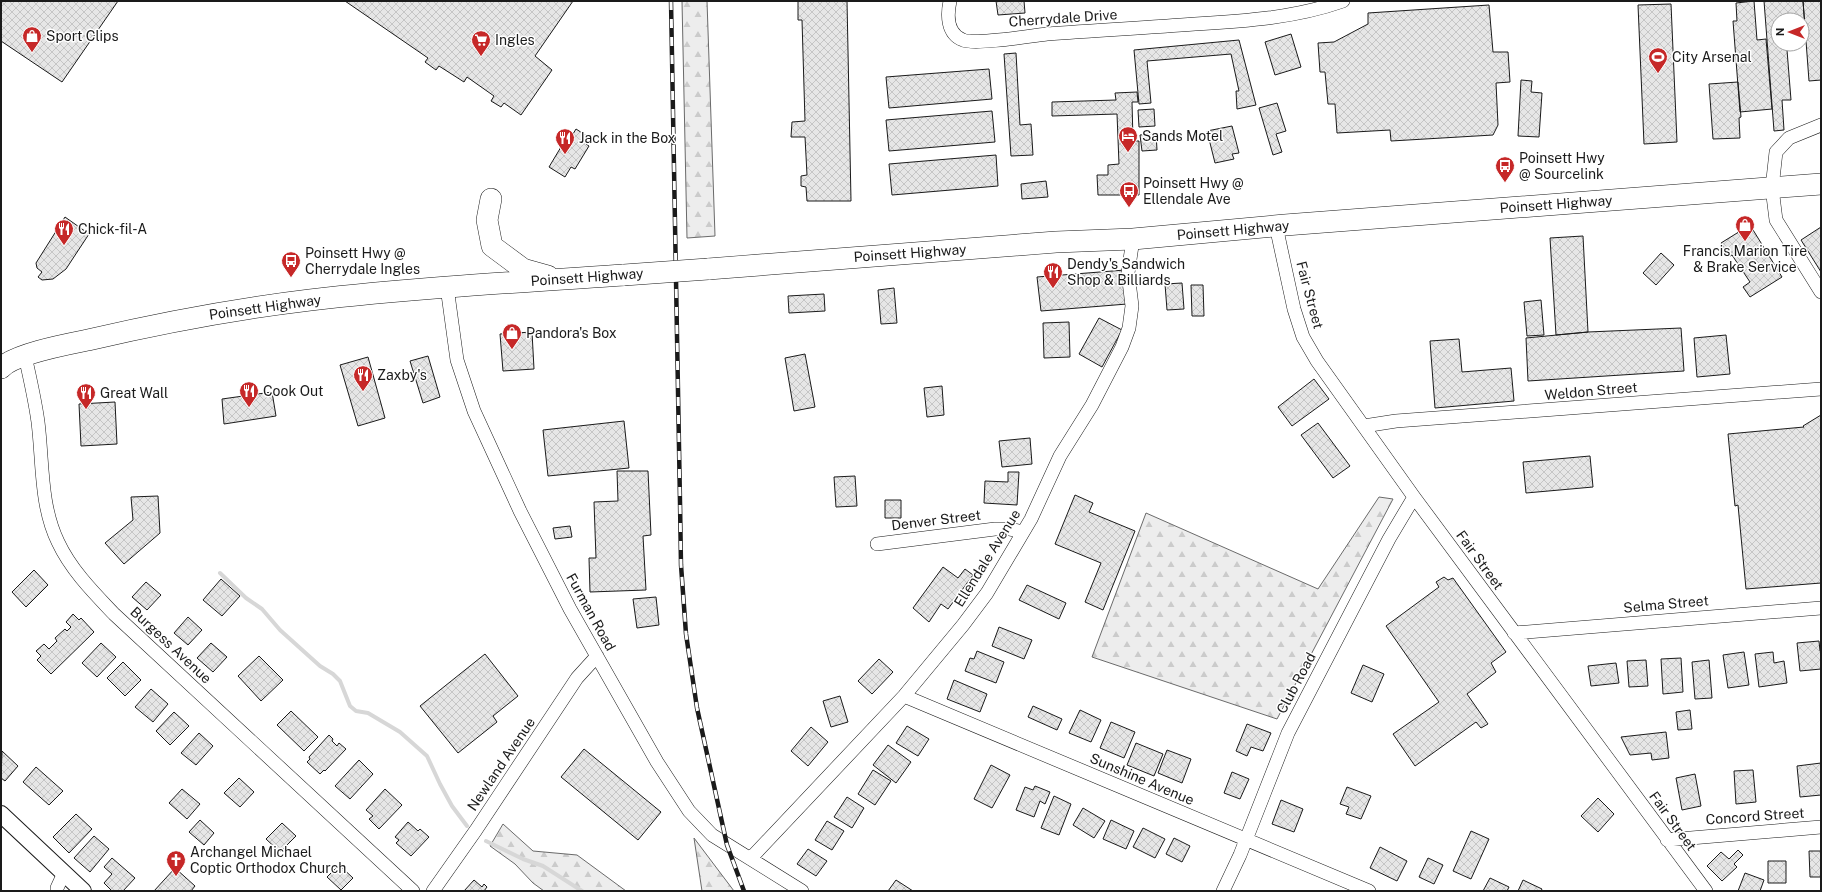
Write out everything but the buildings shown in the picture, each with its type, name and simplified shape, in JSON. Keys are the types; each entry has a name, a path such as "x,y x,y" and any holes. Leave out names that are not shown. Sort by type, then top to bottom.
{"highway":[{"name":"Poinsett Highway","path":"2,364 25,356 107,335 193,318 310,300 447,287 708,269 1056,242 1132,239 1276,226 1821,184"},
{"path":"491,199 487,220 492,246 523,269 558,279"}],"street":[{"name":"Cherrydale Drive","path":"950,1 948,21 954,34 964,41 970,42 1053,34 1241,21 1288,16 1320,9 1343,1"},
{"path":"1821,125 1789,138 1776,152 1772,188 1776,220 1821,292"},
{"name":"Fair Street","path":"1276,226 1294,309 1303,337 1317,361 1414,497 1706,891"},
{"name":"Ellendale Avenue","path":"751,858 904,696 963,626 987,593 1023,532 1060,456 1092,405 1122,347 1129,328 1132,306 1128,273 1132,239"},
{"name":"Furman Road","path":"447,287 457,360 474,411 546,563 657,762 689,811 712,836 751,858 802,891"},
{"name":"Burgess Avenue","path":"25,356 36,403 45,502 55,536 66,556 90,588 114,614 413,891"},
{"name":"Weldon Street","path":"1364,426 1396,421 1821,389"},
{"name":"Club Road","path":"1223,891 1288,733 1390,539 1414,497"},
{"name":"Denver Street","path":"877,544 995,529 1009,529 1023,532"},
{"name":"Selma Street","path":"1514,633 1821,608"},
{"name":"Newland Avenue","path":"433,891 476,830 577,678 597,656"},
{"name":"Sunshine Avenue","path":"904,696 1369,891"},
{"path":"1,814 83,891"},
{"name":"Concord Street","path":"1667,840 1821,827"},
{"path":"57,891 64,873"}],"green space":[{"path":"682,1 707,1 715,236 687,238"},
{"path":"1379,497 1393,499 1277,719 1092,657 1146,513 1318,589"},
{"path":"503,824 533,851 577,855 626,891 544,891 533,883 515,864 490,846"},
{"path":"694,838 734,891 702,891"}],"waterway":[{"path":"220,573 246,598 262,609 280,630 320,666 333,674 340,681 350,706 356,711 368,713 400,732 427,756 452,806 467,826"},
{"path":"486,841 523,859 543,866 582,891"}],"railway":[{"path":"671,1 681,565 686,634 697,708 727,845 744,891"}],"place":[{"name":"Sport Clips","path":"32,53"},
{"name":"Ingles","path":"481,57"},
{"name":"City Arsenal","path":"1658,74"},
{"name":"Sands Motel","path":"1128,153"},
{"name":"Jack in the Box","path":"565,155"},
{"name":"Poinsett Hwy @ Sourcelink","path":"1505,183"},
{"name":"Poinsett Hwy @ Ellendale Ave","path":"1129,208"},
{"name":"Francis Marion Tire & Brake Service","path":"1745,242"},
{"name":"Chick-fil-A","path":"64,246"},
{"name":"Poinsett Hwy @ Cherrydale Ingles","path":"291,278"},
{"name":"Dendy's Sandwich Shop & Billiards","path":"1053,289"},
{"name":"Pandora's Box","path":"512,350"},
{"name":"Zaxby's","path":"363,392"},
{"name":"Cook Out","path":"249,408"},
{"name":"Great Wall","path":"86,410"},
{"name":"Archangel Michael Coptic Orthodox Church","path":"176,877"}]}
